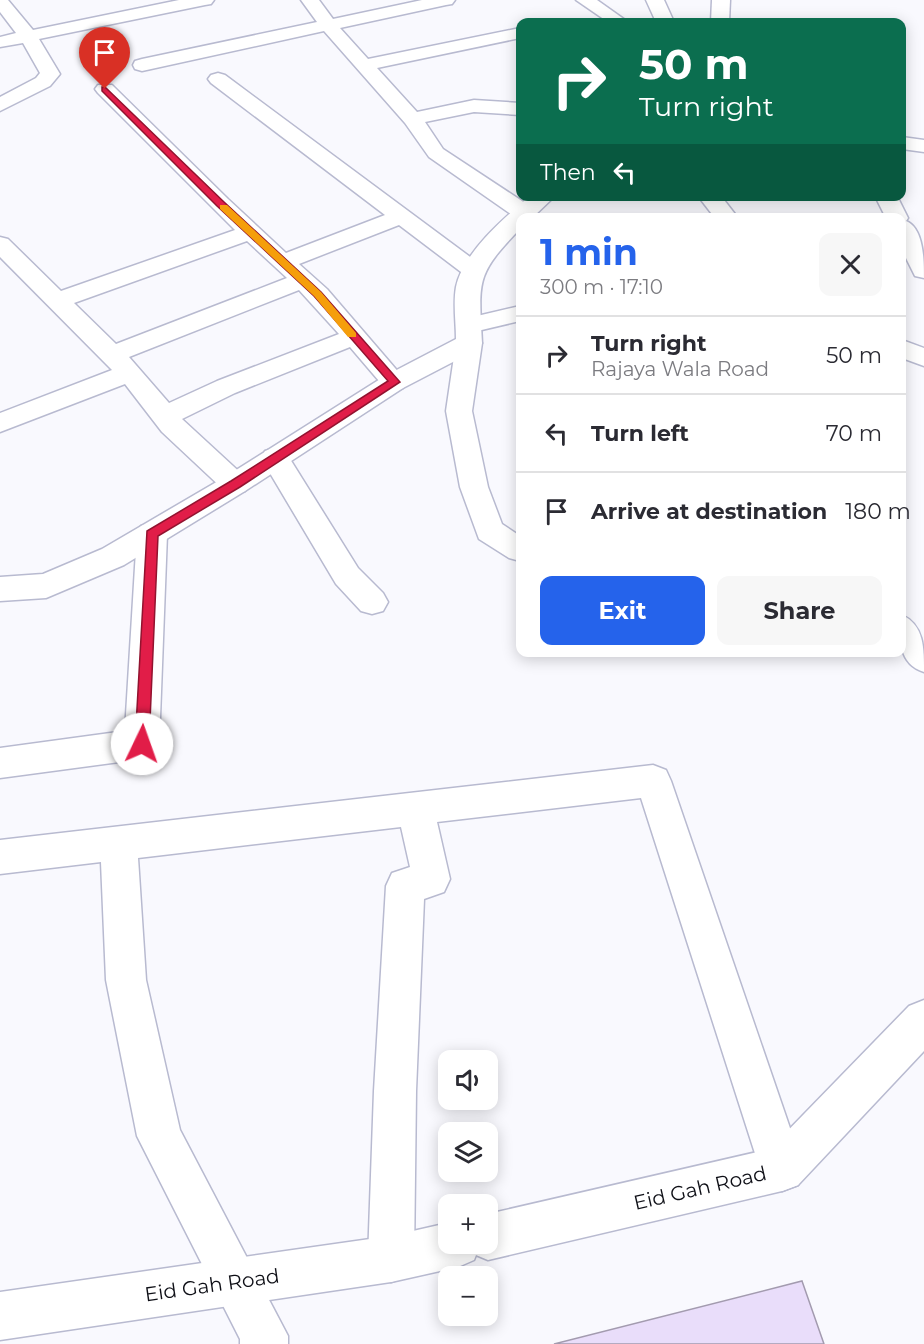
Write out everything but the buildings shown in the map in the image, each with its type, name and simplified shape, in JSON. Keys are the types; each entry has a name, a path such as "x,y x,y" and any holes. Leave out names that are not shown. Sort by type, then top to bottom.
{"street":[{"path":"0,42 204,0"},
{"path":"310,0 328,25 412,119 436,153 523,212 537,201"},
{"path":"142,65 446,0"},
{"path":"585,0 612,18"},
{"path":"655,0 663,18"},
{"path":"720,18 721,0"},
{"path":"0,1 29,37 50,74 43,82 0,105"},
{"path":"364,65 516,34"},
{"path":"218,79 473,270"},
{"path":"105,89 318,294 394,382"},
{"path":"412,119 474,106 516,109"},
{"path":"906,144 924,146"},
{"path":"713,201 723,213"},
{"path":"283,262 402,216"},
{"path":"516,220 473,270 468,285 469,334 459,411 474,487 490,531 516,547"},
{"path":"56,301 251,232"},
{"path":"906,235 923,271"},
{"path":"0,244 121,364 172,425 235,484"},
{"path":"0,423 303,280"},
{"path":"0,589 46,586 114,557 235,484 469,334 516,316"},
{"path":"166,416 226,387 354,337"},
{"path":"906,350 924,358"},
{"path":"275,458 347,576 372,603"},
{"path":"0,763 142,744 152,534"},
{"path":"906,634 924,659"},
{"path":"0,857 653,781 782,1169"},
{"path":"391,1259 395,1091 405,886 431,879 415,808"},
{"path":"119,843 126,980 159,1136 264,1336 264,1344"},
{"name":"Eid Gah Road","path":"498,1235 782,1169 924,1021"},
{"name":"Eid Gah Road","path":"0,1316 391,1259 438,1248"}],"slow traffic":[{"path":"223,207 318,294 352,335"}],"route":[{"path":"105,89 220,204 318,294 394,382 235,484 152,534 142,744"}]}
